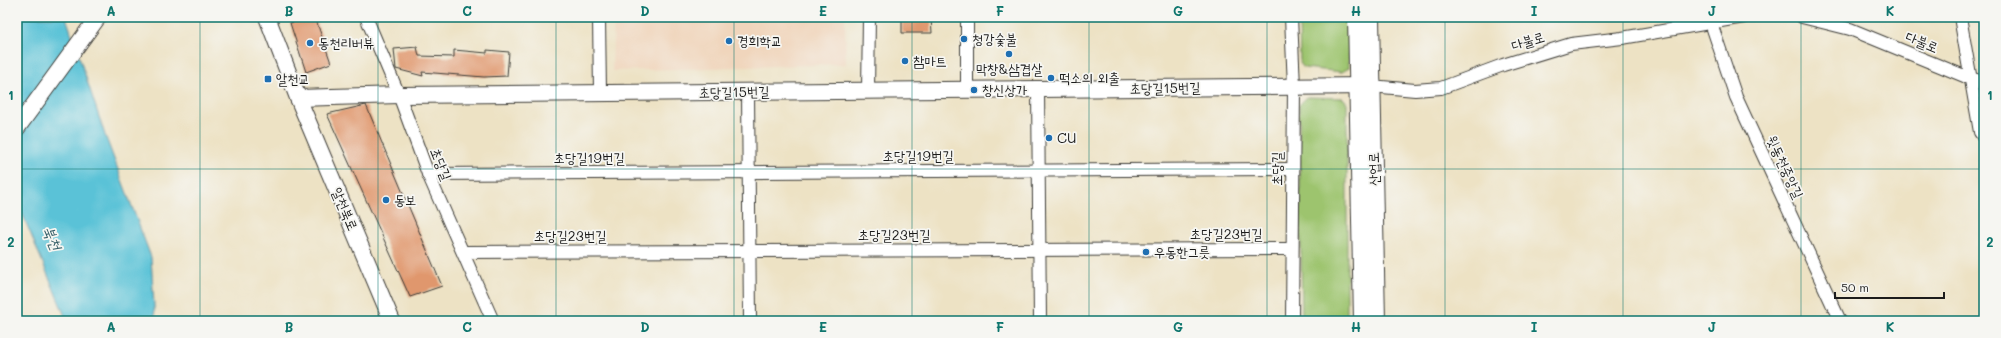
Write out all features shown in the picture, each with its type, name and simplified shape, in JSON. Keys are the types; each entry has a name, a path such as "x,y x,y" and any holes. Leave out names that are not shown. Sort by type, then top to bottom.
{"street":[{"path":"17,128 98,17"},
{"name":"알천북로","path":"267,17 298,98 392,321"},
{"name":"초당길","path":"366,17 428,174 493,321"},
{"path":"600,17 600,93"},
{"path":"868,90 869,17"},
{"path":"967,17 967,90"},
{"name":"초당길","path":"1291,17 1294,87 1292,169 1292,321"},
{"name":"산업로","path":"1356,17 1364,86 1377,321"},
{"name":"산업로","path":"1362,321 1364,86 1371,17"},
{"name":"다불로","path":"1364,86 1415,90 1441,88 1503,65 1571,44 1710,20 1744,17"},
{"name":"다불로","path":"1802,17 1850,29 1969,78 1984,82"},
{"path":"1960,17 1969,78 1980,132 1984,138"},
{"name":"윗동천중앙길","path":"1710,20 1736,97 1840,321"},
{"name":"초당길15번길","path":"398,95 1364,86"},
{"path":"1038,89 1040,321"},
{"path":"748,92 750,172 750,321"},
{"path":"298,98 398,95"},
{"name":"초당길19번길","path":"428,174 1292,169"},
{"name":"초당길23번길","path":"463,252 1292,249"}],"shaded area":[{"name":"경희학교","path":"614,17 845,17 846,64 612,71"}],"green space":[{"path":"1299,17 1349,17 1349,68 1342,72 1304,68 1300,63"},
{"path":"1307,97 1343,98 1347,103 1347,321 1302,321 1299,105"}],"water":[{"name":"북천","path":"17,17 66,17 105,135 151,257 155,321 67,321 17,201"}],"building":[{"name":"동천리버뷰","path":"308,17 315,17 331,63 306,72 290,23"},
{"path":"902,17 931,17 932,33 902,33"},
{"path":"417,47 419,56 454,57 454,50 487,53 487,50 509,52 507,76 484,77 422,72 423,76 396,69 394,49"},
{"name":"동보","path":"366,105 442,286 410,297 327,114"}],"place":[{"name":"청강숯불","path":"964,39"},
{"name":"경희학교","path":"729,41"},
{"name":"동천리버뷰","path":"310,43"},
{"name":"막창&삼겹살","path":"1009,54"},
{"name":"참마트","path":"905,61"},
{"name":"떡소의 외출","path":"1051,78"},
{"name":"알천교","path":"268,79"},
{"name":"창신상가","path":"974,90"},
{"name":"CU","path":"1049,138"},
{"name":"동보","path":"386,200"},
{"name":"우동한그릇","path":"1146,252"}]}
